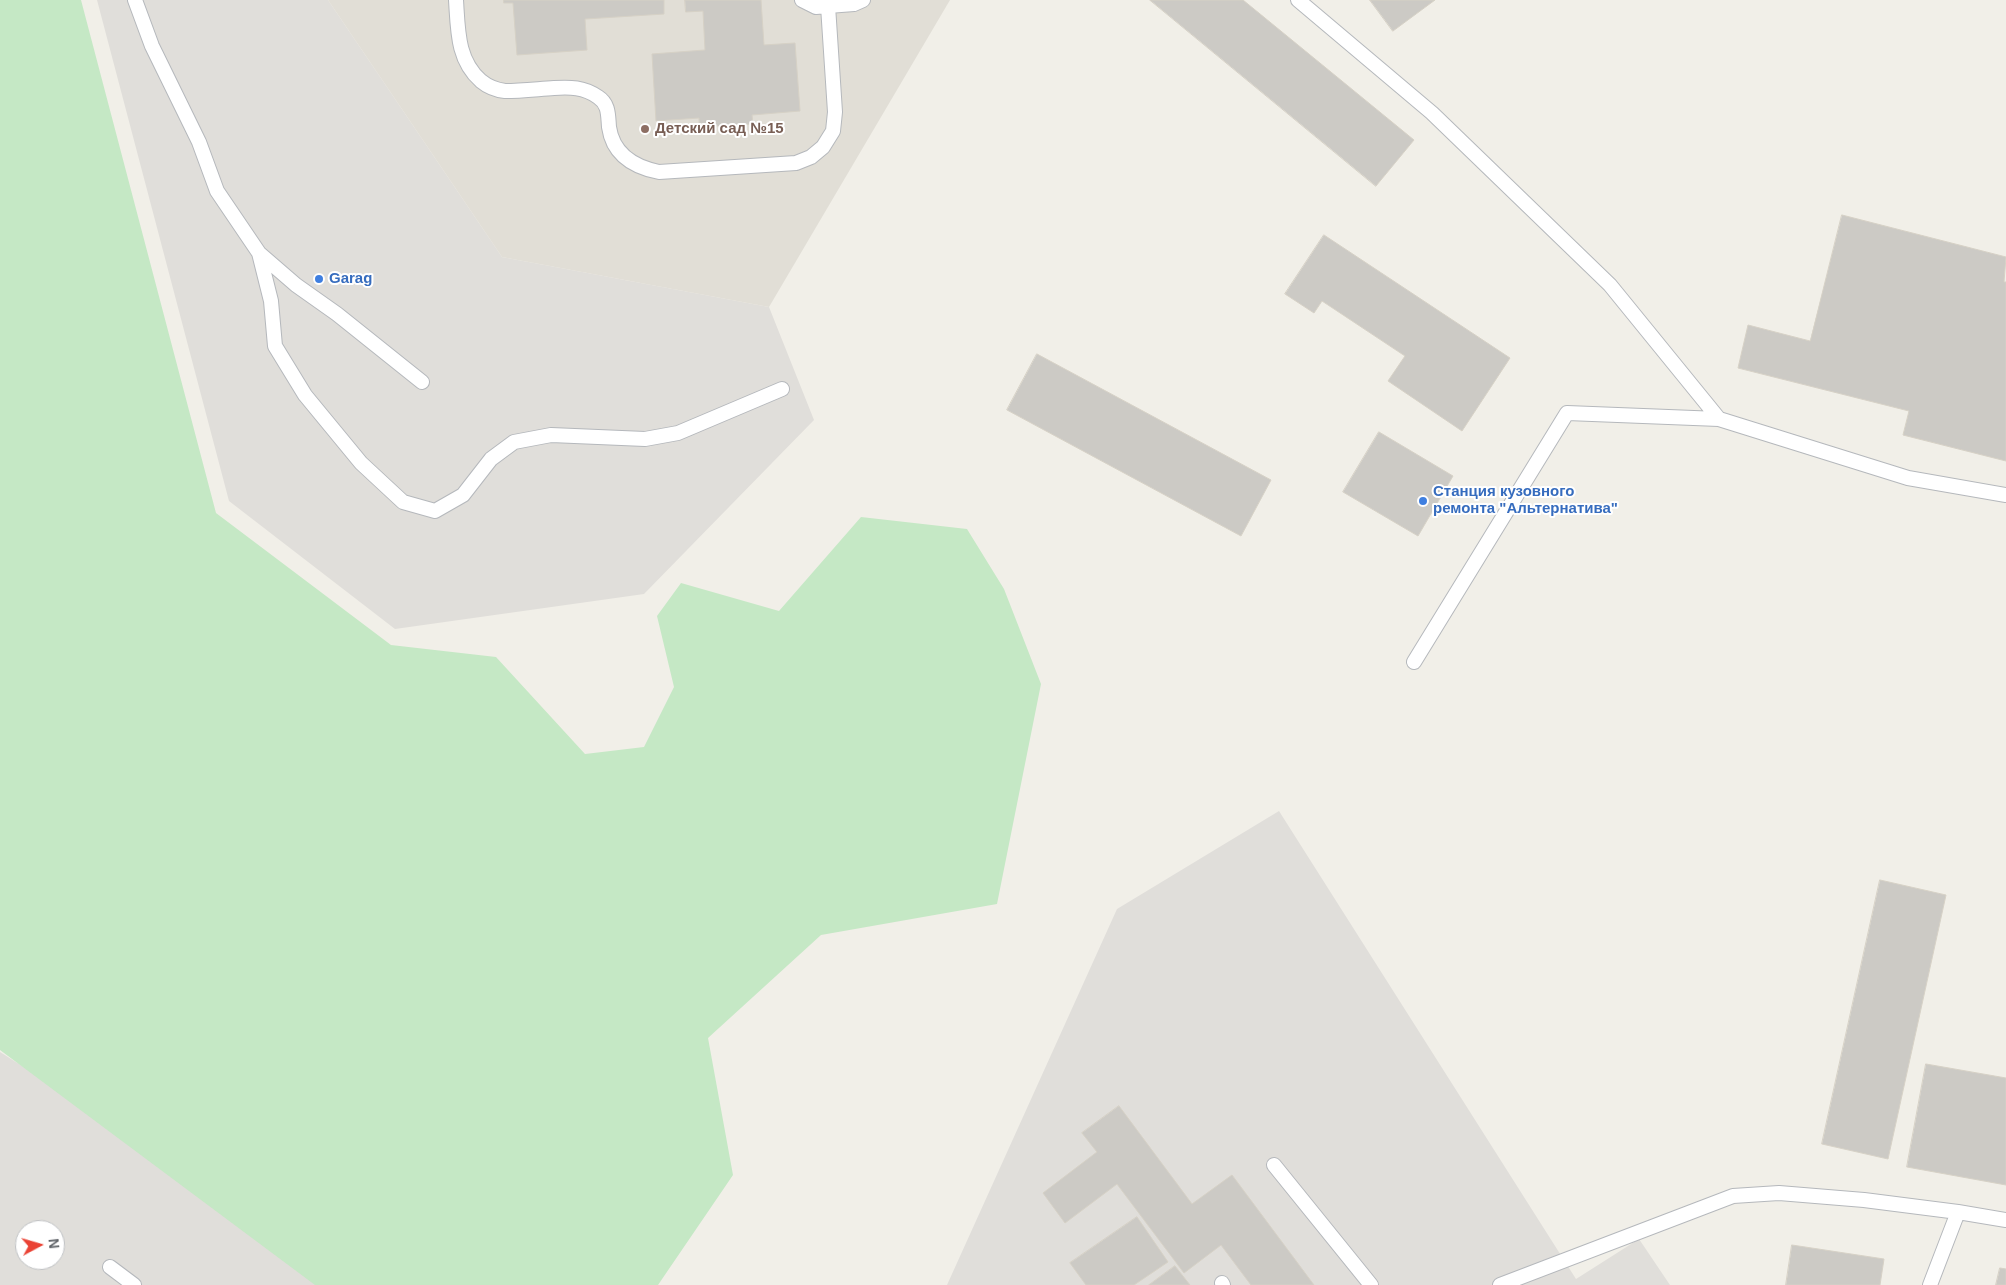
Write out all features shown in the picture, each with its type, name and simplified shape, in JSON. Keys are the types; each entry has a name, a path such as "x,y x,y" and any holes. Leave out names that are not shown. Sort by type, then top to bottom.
{"lane":[{"path":"135,0 152,46 199,142 217,191 259,253 296,285 338,314 422,382"},
{"path":"456,0 459,39 463,57 472,73 485,84 503,91 568,87 587,90 600,98 608,109 609,130 616,147 626,159 641,168 658,172 796,163 811,157 823,147 832,131 835,112 828,6"},
{"path":"802,0 816,7 854,4 863,0"},
{"path":"1298,0 1432,113 1610,285 1719,419"},
{"path":"259,253 271,301 275,346 305,394 361,463 403,502 435,511 464,495 491,459 514,442 551,435 645,439 678,432 782,389"},
{"path":"1414,662 1567,413 1719,419 1908,478 2006,495"},
{"path":"1274,1165 1371,1285"},
{"path":"1500,1285 1733,1196 1779,1193 1864,1200 2006,1220"},
{"path":"1930,1285 1958,1212"},
{"path":"110,1267 134,1285"}],"shaded area":[{"path":"97,0 328,0 502,257 769,307 814,420 644,594 395,629 229,501"},
{"name":"Детский сад №15","path":"328,0 950,0 769,307 502,257"},
{"path":"1279,811 1576,1279 1639,1239 1670,1285 947,1285 1117,909"},
{"path":"0,1052 369,1285 0,1285"}],"green space":[{"path":"0,0 81,0 216,513 391,645 496,657 585,754 644,747 674,687 657,616 681,583 779,611 861,517 967,529 1004,589 1041,684 997,904 821,935 708,1038 733,1175 658,1285 315,1285 0,1050"}],"building":[{"path":"504,0 664,0 664,14 585,19 587,50 517,55 513,3 504,3"},
{"path":"685,0 761,0 764,45 795,43 800,111 752,115 753,124 699,127 699,118 656,121 652,54 705,50 703,11 686,12"},
{"path":"1150,0 1243,0 1414,140 1376,186"},
{"path":"1370,0 1435,0 1393,31"},
{"path":"1842,215 2006,257 2004,282 2006,282 2006,461 1903,435 1909,411 1738,368 1748,325 1810,341"},
{"path":"1324,235 1510,358 1462,431 1388,381 1405,356 1322,301 1314,313 1285,294"},
{"path":"1037,354 1271,480 1241,536 1007,410"},
{"path":"1379,432 1453,476 1418,536 1343,492"},
{"path":"1880,880 1946,895 1888,1159 1822,1144"},
{"path":"1926,1064 2006,1078 2006,1185 1907,1167"},
{"path":"1119,1106 1192,1204 1232,1175 1314,1285 1251,1285 1221,1245 1184,1273 1117,1184 1065,1223 1043,1193 1097,1152 1082,1133"},
{"path":"1137,1217 1168,1262 1134,1285 1086,1285 1070,1263"},
{"path":"1792,1245 1884,1259 1880,1285 1786,1285"},
{"path":"1175,1266 1190,1285 1149,1285"},
{"path":"2000,1268 2006,1269 2006,1285 1996,1285"}],"place":[{"name":"Детский сад №15","path":"645,129"},
{"name":"Garag","path":"319,279"},
{"name":"Станция кузовного ремонта \"Альтернатива\"","path":"1423,501"}]}
